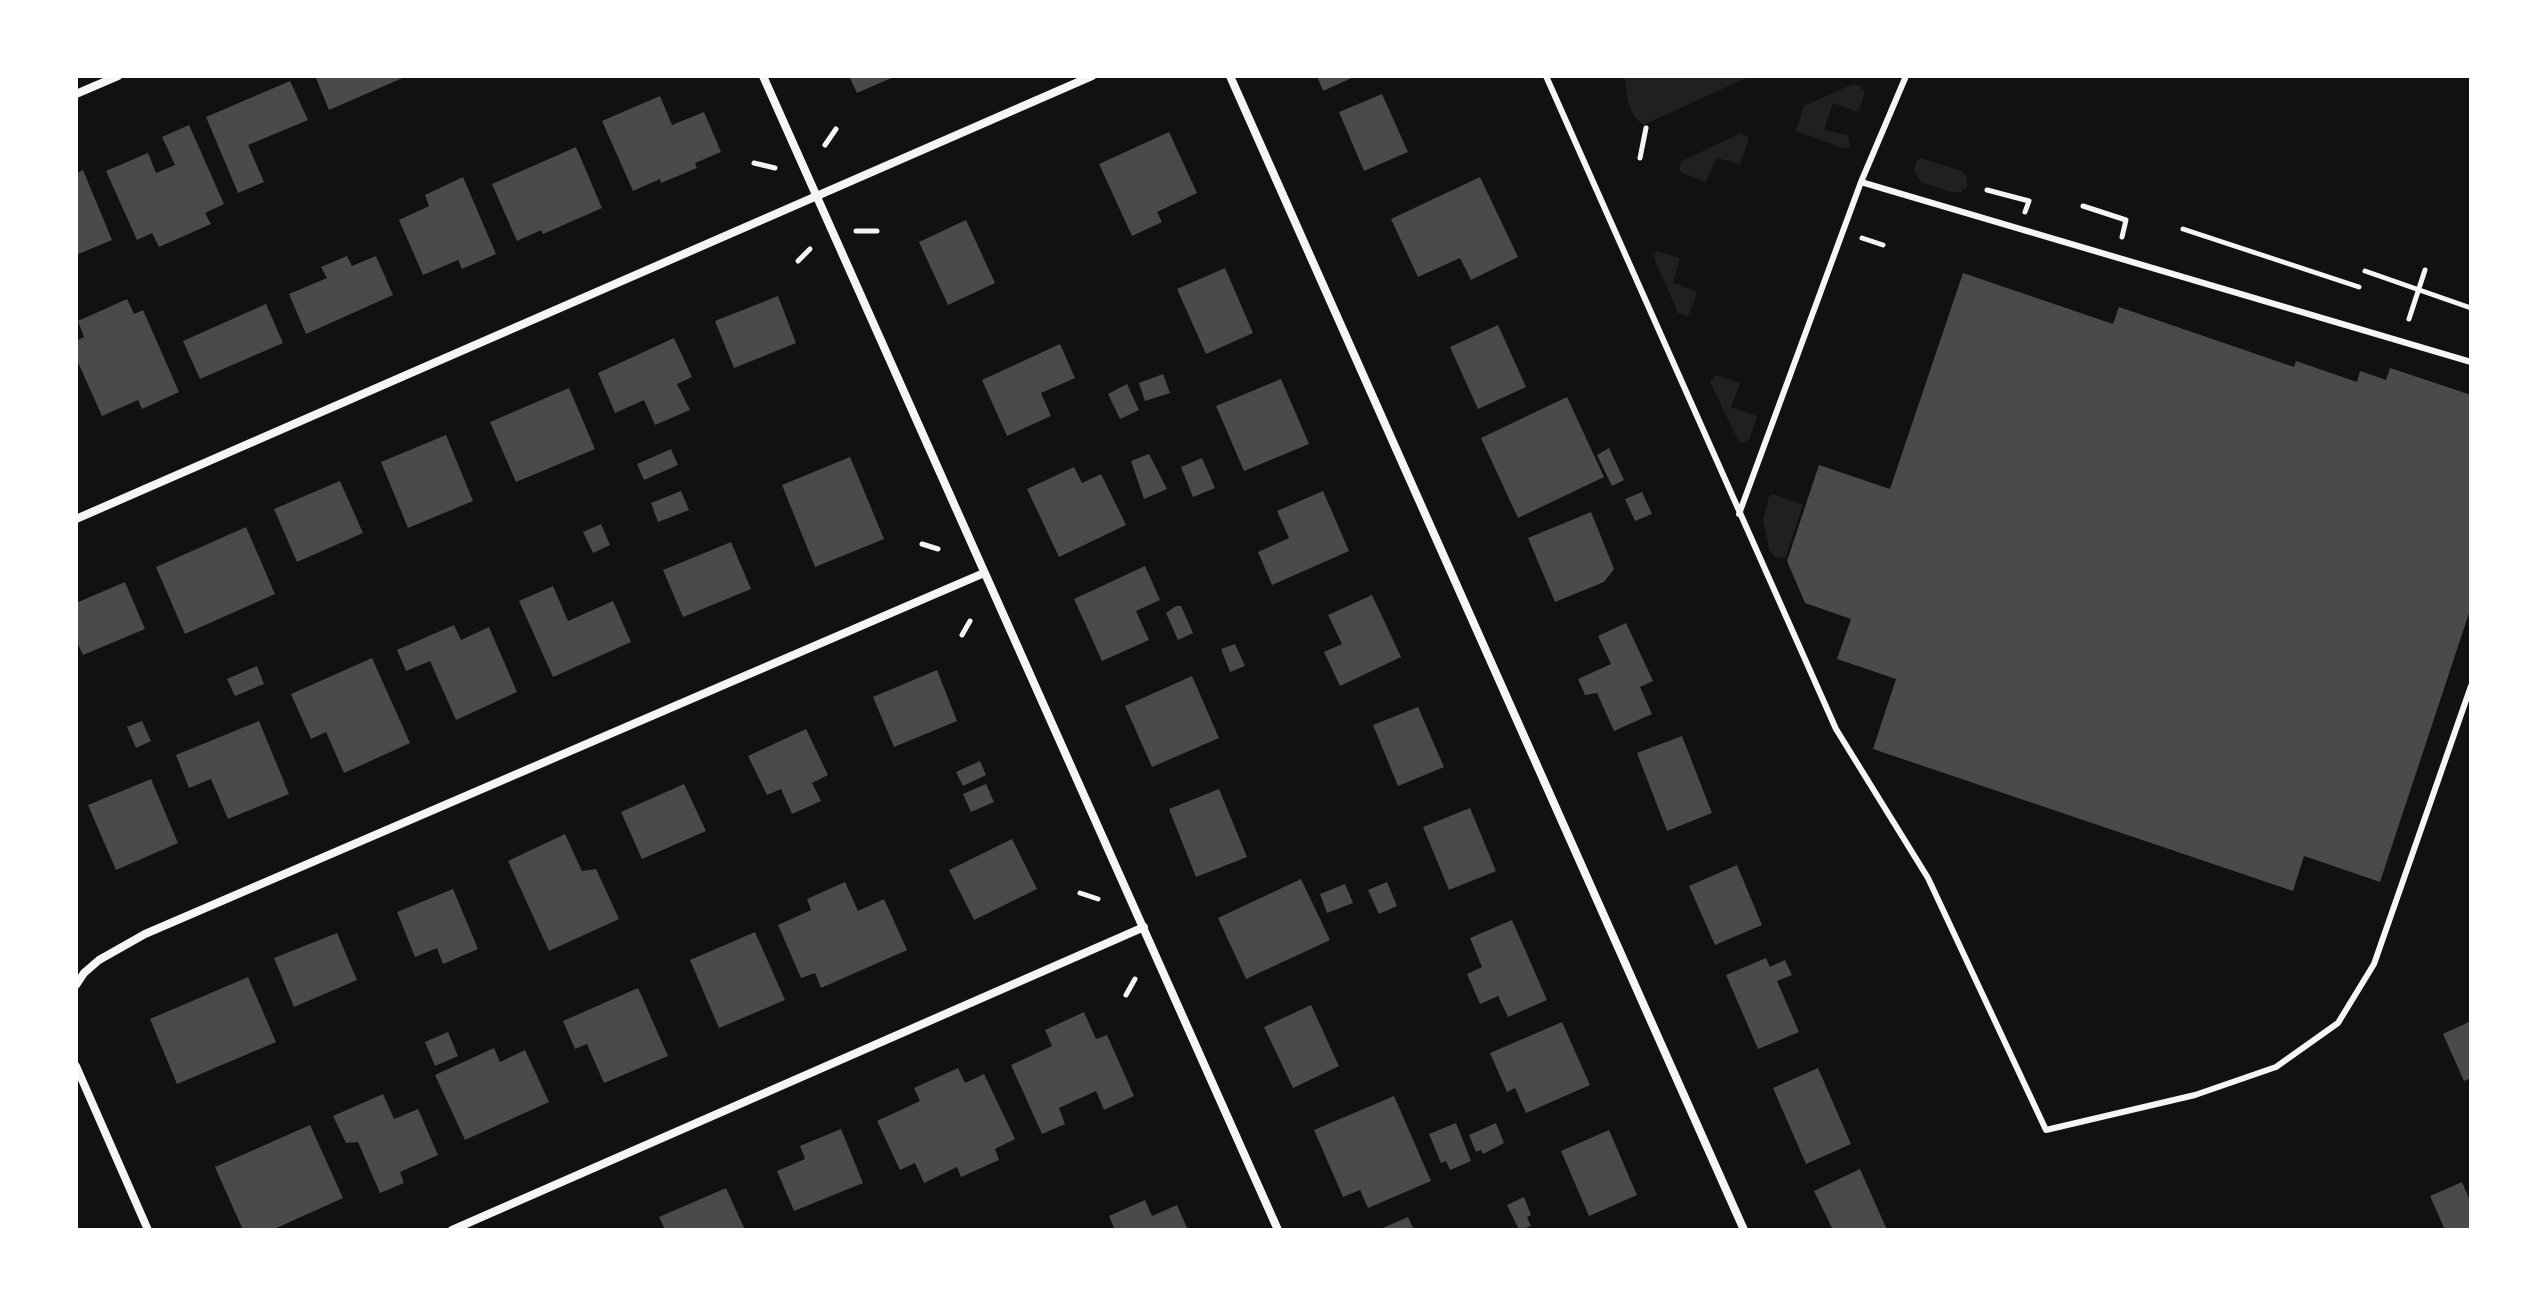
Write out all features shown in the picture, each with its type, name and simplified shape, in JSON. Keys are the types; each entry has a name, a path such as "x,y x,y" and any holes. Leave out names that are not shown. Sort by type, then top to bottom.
{"street":[{"path":"76,94 118,76"},
{"path":"763,76 1278,1230"},
{"path":"76,519 1092,76"},
{"path":"1230,76 1744,1230"},
{"path":"76,985 99,960 145,934 984,573"},
{"path":"452,1230 1144,927"},
{"path":"76,1066 148,1230"}],"lane":[{"path":"1546,76 1836,729 1928,878 2046,1130 2195,1095 2276,1067 2338,1023 2374,964 2471,686"},
{"path":"1739,514 1861,182 1906,76"},
{"path":"1861,182 2471,362"}],"path":[{"path":"1640,158 1646,128"},
{"path":"825,145 836,129"},
{"path":"754,163 775,168"},
{"path":"1987,190 2029,201"},
{"path":"2083,206 2126,220 2122,237"},
{"path":"2183,229 2359,287"},
{"path":"856,231 877,231"},
{"path":"798,261 810,249"},
{"path":"2409,319 2425,270"},
{"path":"2365,271 2471,308"},
{"path":"922,544 938,549"},
{"path":"962,635 970,621"},
{"path":"1080,893 1098,899"},
{"path":"1126,995 1135,979"}],"shaded area":[{"path":"1627,76 1751,76 1643,125 1634,116 1628,102"},
{"path":"1853,84 1865,91 1859,111 1833,103 1824,130 1848,135 1850,146 1845,149 1796,131 1804,106"},
{"path":"1741,133 1748,137 1748,141 1740,164 1716,158 1706,182 1679,169 1682,161"},
{"path":"1921,158 1962,171 1967,178 1967,187 1961,192 1951,192 1921,182 1914,171 1916,162"},
{"path":"1656,251 1680,258 1673,283 1697,294 1688,316 1678,313 1654,258"},
{"path":"1715,375 1740,383 1731,407 1757,416 1749,440 1741,443 1738,440 1710,382"},
{"path":"1773,494 1803,505 1786,557 1781,558 1775,557 1769,549 1763,521 1769,496"}],"building":[{"path":"315,76 407,76 329,110"},
{"path":"849,76 896,76 857,93"},
{"path":"1317,76 1356,76 1323,91"},
{"path":"290,81 308,120 248,145 264,182 238,193 206,117"},
{"path":"1382,94 1408,152 1364,171 1339,112"},
{"path":"660,96 672,125 704,112 721,152 695,163 697,168 633,191 602,121"},
{"path":"189,125 224,204 205,213 211,224 159,247 152,233 137,240 106,171 148,153 156,173 175,165 162,137"},
{"path":"1169,132 1197,193 1157,212 1162,222 1132,236 1099,164"},
{"path":"576,147 602,208 543,234 541,230 517,241 492,184"},
{"path":"83,170 112,240 76,255 76,174"},
{"path":"463,177 496,254 462,269 458,260 423,275 399,220 429,206 425,195"},
{"path":"1480,177 1518,257 1471,280 1460,258 1418,277 1391,219"},
{"path":"966,220 995,283 948,305 919,242"},
{"path":"347,256 352,266 376,256 393,295 306,334 289,294 327,278 321,267"},
{"path":"1225,268 1253,333 1206,354 1177,289"},
{"path":"1963,273 2113,324 2119,307 2294,367 2296,361 2357,382 2360,371 2386,380 2390,368 2471,395 2471,607 2380,882 2304,856 2293,891 1873,749 1896,679 1837,659 1851,619 1805,603 1787,561 1819,465 1890,489"},
{"path":"778,296 796,343 734,368 715,321"},
{"path":"127,299 134,314 143,310 179,392 142,409 138,400 102,416 76,358 76,341 84,337 78,321"},
{"path":"266,304 283,343 200,379 183,341"},
{"path":"1498,325 1526,387 1478,409 1450,347"},
{"path":"674,338 692,377 677,384 690,410 655,425 644,400 615,413 598,373"},
{"path":"1060,344 1075,378 1041,393 1051,416 1007,436 982,380"},
{"path":"1163,374 1170,393 1145,401 1139,383"},
{"path":"1281,379 1309,444 1244,471 1216,406"},
{"path":"1127,384 1139,410 1120,419 1108,394"},
{"path":"569,388 595,449 516,482 490,422"},
{"path":"1567,397 1604,477 1518,518 1481,438"},
{"path":"446,435 473,501 408,528 381,462"},
{"path":"1609,448 1624,480 1612,486 1597,455"},
{"path":"671,449 678,465 644,480 637,464"},
{"path":"1149,454 1167,489 1144,499 1131,461"},
{"path":"850,457 884,539 815,567 782,485"},
{"path":"1202,458 1215,488 1193,497 1181,467"},
{"path":"1074,467 1082,483 1101,474 1126,525 1059,557 1027,489"},
{"path":"340,481 363,533 297,562 274,509"},
{"path":"681,491 689,510 658,522 651,503"},
{"path":"1323,491 1349,551 1272,585 1258,552 1289,538 1277,511"},
{"path":"1642,492 1652,514 1635,521 1625,499"},
{"path":"1591,512 1614,569 1604,582 1555,602 1528,538"},
{"path":"601,524 610,545 593,553 583,532"},
{"path":"246,527 275,594 185,634 156,567"},
{"path":"731,542 751,589 683,617 663,570"},
{"path":"1145,566 1160,600 1136,611 1149,640 1102,661 1074,599"},
{"path":"125,582 145,629 83,655 76,640 76,603"},
{"path":"553,586 568,621 613,601 631,642 553,677 519,601"},
{"path":"1372,595 1401,657 1340,686 1324,652 1342,644 1328,615"},
{"path":"1181,606 1193,633 1178,640 1166,613"},
{"path":"1626,623 1653,681 1640,687 1652,714 1614,731 1597,693 1585,695 1578,679 1611,664 1598,636"},
{"path":"454,625 461,640 489,627 517,692 456,720 430,661 406,671 397,650"},
{"path":"1235,644 1245,666 1230,672 1221,649"},
{"path":"372,658 410,743 344,773 326,732 311,739 291,694"},
{"path":"257,666 264,684 235,696 227,679"},
{"path":"937,670 957,721 894,747 873,697"},
{"path":"1192,676 1219,738 1152,767 1125,706"},
{"path":"1418,707 1444,767 1398,786 1373,725"},
{"path":"142,721 151,741 136,748 127,727"},
{"path":"259,721 289,794 228,819 211,779 189,788 176,755"},
{"path":"806,729 828,775 812,783 821,801 792,814 781,789 767,795 748,756"},
{"path":"1682,736 1712,813 1667,831 1637,753"},
{"path":"980,761 986,775 963,786 956,772"},
{"path":"151,779 178,843 116,870 88,805"},
{"path":"684,784 706,831 642,859 621,812"},
{"path":"986,784 994,802 971,812 963,794"},
{"path":"1219,789 1247,857 1196,877 1169,809"},
{"path":"1470,808 1496,871 1449,890 1423,827"},
{"path":"565,834 582,871 596,869 619,919 549,951 508,861"},
{"path":"1012,839 1037,889 974,920 949,870"},
{"path":"1737,865 1762,925 1715,945 1689,886"},
{"path":"1301,879 1330,940 1246,979 1218,918"},
{"path":"845,882 858,911 884,899 907,950 821,988 815,973 801,978 778,925 811,910 807,899"},
{"path":"1387,882 1397,906 1379,914 1368,890"},
{"path":"1345,884 1353,903 1327,913 1320,894"},
{"path":"453,889 478,949 443,964 437,948 415,957 397,912"},
{"path":"1512,920 1547,1000 1508,1017 1498,996 1480,1004 1467,974 1482,967 1470,938"},
{"path":"755,932 785,1000 719,1028 690,960"},
{"path":"337,933 357,980 294,1007 274,958"},
{"path":"1766,958 1770,967 1785,960 1792,975 1777,981 1799,1032 1758,1049 1726,975"},
{"path":"248,977 276,1042 177,1084 150,1019"},
{"path":"638,988 668,1056 604,1083 587,1044 575,1049 563,1021"},
{"path":"1311,1005 1339,1066 1293,1088 1264,1027"},
{"path":"1084,1012 1096,1039 1107,1035 1134,1096 1104,1110 1096,1091 1059,1108 1065,1124 1042,1134 1011,1065 1052,1046 1045,1030"},
{"path":"2471,1021 2471,1078 2464,1081 2443,1034"},
{"path":"1562,1022 1590,1085 1526,1113 1515,1088 1507,1092 1490,1053"},
{"path":"448,1032 458,1056 435,1066 425,1042"},
{"path":"494,1048 500,1062 525,1050 549,1102 465,1140 435,1075"},
{"path":"958,1068 965,1083 984,1074 1015,1139 995,1149 999,1160 961,1177 957,1167 924,1183 915,1163 900,1170 877,1121 920,1101 914,1088"},
{"path":"1818,1068 1851,1144 1806,1164 1773,1088"},
{"path":"383,1094 394,1119 418,1109 438,1155 400,1172 404,1183 380,1193 358,1142 346,1143 333,1116"},
{"path":"1394,1096 1431,1181 1368,1208 1360,1190 1343,1197 1314,1130"},
{"path":"1456,1123 1471,1161 1450,1170 1446,1161 1441,1163 1429,1134"},
{"path":"1496,1123 1504,1143 1483,1154 1481,1150 1476,1152 1469,1135"},
{"path":"310,1125 343,1198 272,1230 243,1230 215,1167"},
{"path":"841,1129 863,1183 794,1211 777,1171 805,1159 800,1146"},
{"path":"1609,1130 1637,1195 1589,1216 1561,1151"},
{"path":"1860,1169 1887,1230 1833,1230 1814,1191"},
{"path":"2462,1182 2471,1203 2471,1230 2445,1230 2430,1196"},
{"path":"726,1188 745,1230 665,1230 659,1217"},
{"path":"1524,1197 1531,1215 1527,1217 1531,1226 1519,1230 1507,1205"},
{"path":"1145,1200 1152,1216 1177,1205 1188,1230 1115,1230 1109,1216"},
{"path":"1408,1217 1414,1230 1378,1230"}]}
